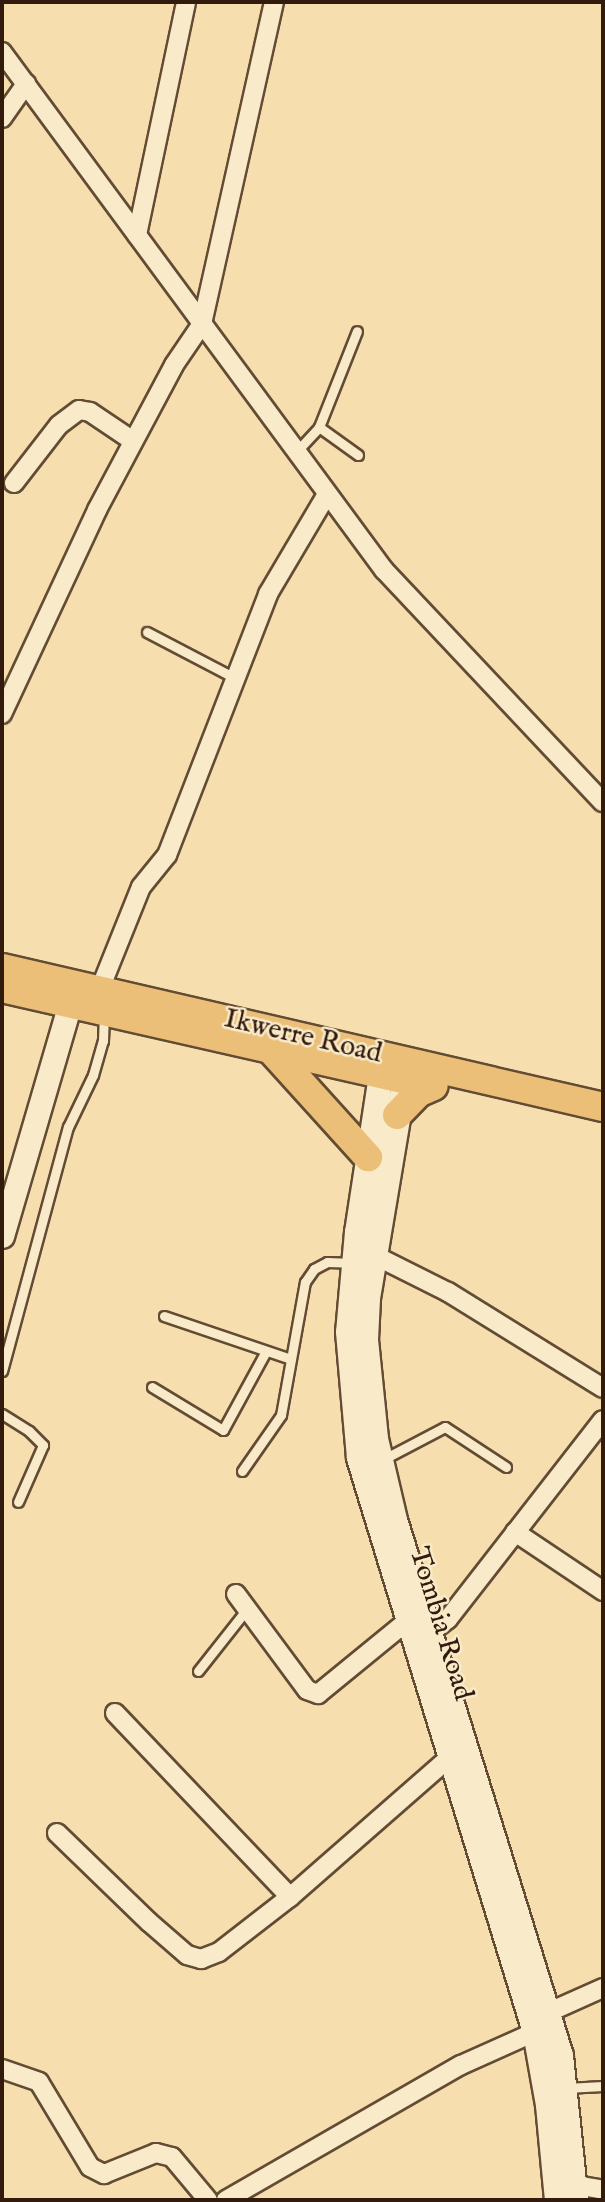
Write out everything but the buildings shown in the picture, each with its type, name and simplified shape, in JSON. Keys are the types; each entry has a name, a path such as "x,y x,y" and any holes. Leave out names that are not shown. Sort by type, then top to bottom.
{"main road":[{"name":"Ikwerre Road","path":"2,968 273,1052 395,1068 434,1086 603,1127"},
{"name":"Ikwerre Road","path":"2,988 69,1004 102,1001 395,1068 603,1107"},
{"path":"273,1052 368,1157"},
{"name":"Tombia Road","path":"395,1068 397,1115 364,1259 349,1374 359,1458 419,1627 566,2088 570,2195"},
{"name":"Tombia Road","path":"395,1068 368,1157 364,1259 366,1340 380,1461 419,1627"},
{"path":"397,1115 418,1093 434,1086"},
{"name":"Tombia Road","path":"545,2023 548,2105 570,2195"}],"street":[{"path":"137,235 186,2"},
{"path":"2,714 133,441 202,324 274,2"},
{"path":"2,52 326,496 447,640 603,802"},
{"path":"2,118 26,85"},
{"path":"14,483 59,425 79,410 90,412 133,441"},
{"path":"102,1001 141,887 167,855 235,678 285,561 326,496"},
{"path":"2,1236 69,1004"},
{"path":"364,1259 448,1292 603,1388"},
{"path":"242,1601 307,1690 318,1694 419,1627 515,1532 603,1420"},
{"path":"515,1532 603,1591"},
{"path":"115,1713 290,1897"},
{"path":"57,1833 149,1922 187,1955 201,1959 219,1952 290,1897 458,1750"},
{"path":"226,2200 461,2065 545,2023 603,1988"},
{"path":"2,2069 39,2082 90,2166 104,2174 156,2153 172,2157 208,2200"},
{"path":"570,2195 603,2190"}],"lane":[{"path":"296,452 319,427 357,331"},
{"path":"319,427 358,455"},
{"path":"147,632 235,678"},
{"path":"2,1371 68,1126 103,1041 102,1001"},
{"path":"242,1471 278,1422 305,1282 314,1269 327,1262 364,1259"},
{"path":"164,1316 291,1359"},
{"path":"152,1387 223,1430 266,1350"},
{"path":"2,1414 30,1431 43,1446 19,1502"},
{"path":"380,1461 445,1427 506,1467"},
{"path":"198,1671 242,1601"},
{"path":"566,2088 603,2086"}]}
